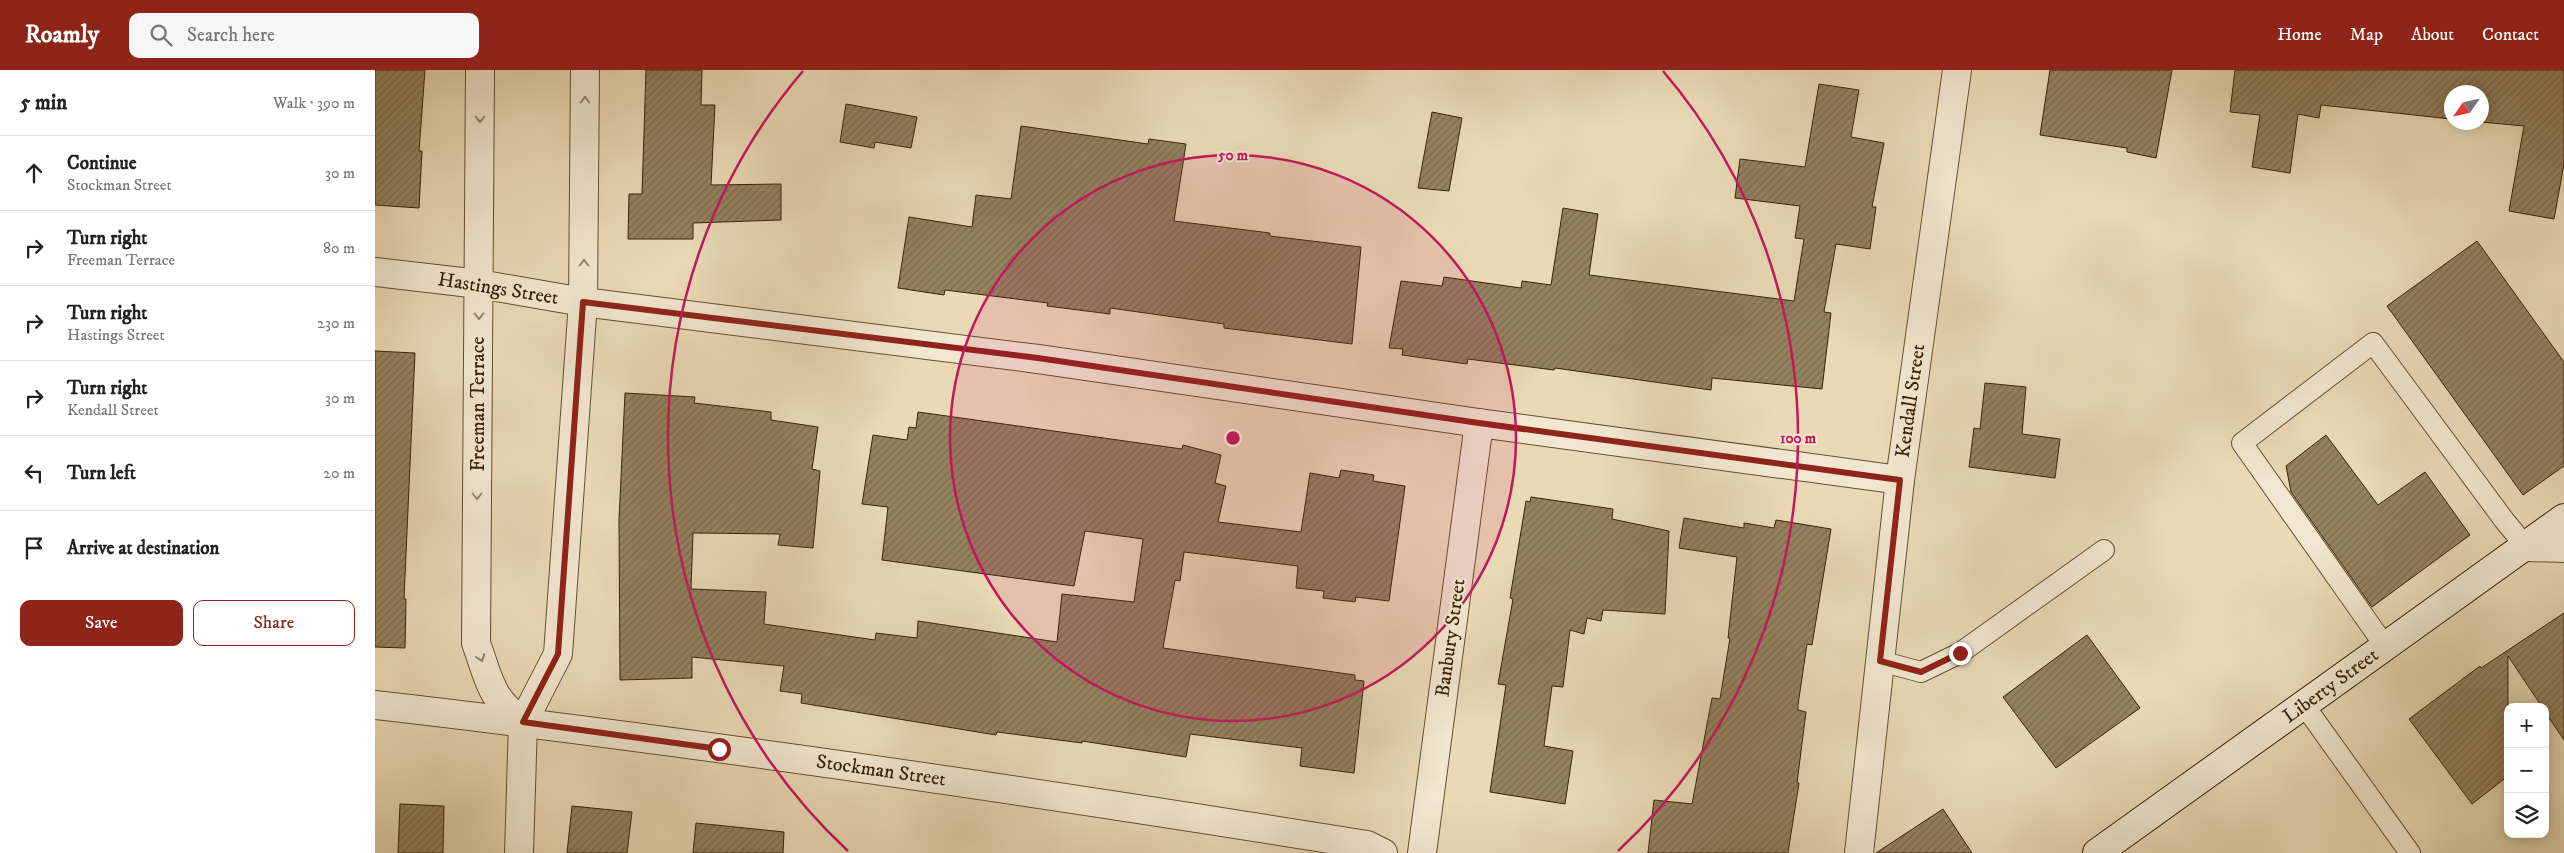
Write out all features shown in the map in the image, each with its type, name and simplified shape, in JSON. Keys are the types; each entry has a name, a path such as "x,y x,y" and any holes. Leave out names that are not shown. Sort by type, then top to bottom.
{"street":[{"name":"Freeman Terrace","path":"480,70 476,643 497,700 507,711 523,722"},
{"path":"519,853 523,722 558,654 583,302 585,70"},
{"name":"Kendall Street","path":"1859,853 1900,480 1957,70"},
{"name":"Hastings Street","path":"375,272 479,284 583,302 1038,358 1479,423 1900,480"},
{"name":"Banbury Street","path":"1422,853 1479,423"},
{"name":"Liberty Street","path":"2097,853 2564,518"},
{"path":"2526,547 2564,548"},
{"name":"Stockman Street","path":"375,705 523,722 1057,796 1367,844 1383,853"}],"lane":[{"path":"2385,646 2242,443 2373,343 2503,520 2526,547"},
{"path":"1880,661 1921,672 1935,666 1960,653 2104,550"},
{"path":"2304,705 2410,853"}],"building":[{"path":"375,70 425,70 419,151 422,151 419,208 375,205"},
{"path":"646,70 702,70 701,105 715,105 711,185 781,184 781,220 693,223 693,239 628,239 629,194 642,194"},
{"path":"2050,70 2172,70 2156,158 2127,152 2127,148 2040,135"},
{"path":"2235,70 2564,70 2564,164 2554,219 2509,211 2524,126 2489,123 2489,85 2444,85 2444,118 2321,105 2319,118 2298,114 2290,173 2252,167 2260,115 2230,112"},
{"path":"1819,84 1859,90 1851,137 1884,143 1872,207 1876,207 1870,249 1836,244 1824,312 1831,313 1822,389 1712,378 1711,390 1555,368 1554,370 1468,359 1467,364 1402,355 1403,349 1389,348 1401,281 1442,286 1444,277 1521,288 1522,281 1551,285 1563,208 1598,214 1589,275 1794,301 1804,239 1795,238 1800,206 1735,198 1740,159 1805,167"},
{"path":"846,104 917,117 911,148 875,142 874,148 840,142"},
{"path":"1432,112 1462,118 1449,191 1418,188"},
{"path":"1021,126 1148,144 1149,139 1186,144 1174,221 1270,233 1270,236 1361,247 1352,344 1224,328 1224,324 1110,308 1110,314 1047,306 1048,303 945,290 944,295 898,288 909,217 972,227 976,195 1011,199"},
{"path":"2477,241 2564,362 2564,466 2523,495 2387,306"},
{"path":"375,351 415,353 404,599 406,599 405,648 375,647"},
{"path":"1985,383 2026,387 2022,434 2060,439 2055,478 1969,467 1974,428 1980,429"},
{"path":"625,393 695,397 694,403 771,412 771,420 818,427 812,469 820,471 813,548 778,545 780,534 693,533 691,589 766,592 764,624 875,640 876,633 917,638 918,621 1057,642 1062,594 1134,602 1143,539 1085,531 1074,586 882,560 888,507 862,504 873,435 907,440 909,427 916,428 918,412 1182,449 1183,445 1221,455 1215,483 1226,486 1218,522 1301,532 1310,473 1339,478 1341,470 1374,475 1373,481 1405,486 1389,601 1356,597 1355,602 1323,598 1324,591 1296,588 1298,566 1184,552 1180,581 1175,580 1163,648 1355,675 1355,680 1364,681 1354,773 1300,766 1302,748 1190,734 1186,757 1082,741 1082,743 997,732 996,735 801,703 802,694 780,691 784,666 692,657 692,678 620,680 619,520"},
{"path":"2326,435 2378,505 2425,472 2470,535 2372,607 2291,492 2286,466"},
{"path":"1531,497 1613,509 1612,519 1669,531 1665,614 1603,610 1601,621 1587,618 1584,634 1570,630 1563,687 1552,686 1544,746 1573,751 1565,804 1490,792 1506,685 1498,684 1513,599 1510,598 1526,501 1530,502"},
{"path":"1684,518 1744,528 1744,523 1774,528 1776,520 1831,529 1812,645 1807,644 1798,705 1798,710 1806,712 1797,783 1799,783 1788,853 1648,853 1654,800 1692,804 1712,698 1720,699 1730,638 1728,638 1737,557 1679,548"},
{"path":"2564,613 2564,740 2549,718 2549,703 2539,703 2508,656 2508,703 2504,703 2504,779 2472,804 2409,719 2480,666 2481,668"},
{"path":"2087,635 2140,708 2056,768 2003,697"},
{"path":"400,804 444,806 443,853 398,853"},
{"path":"572,806 632,812 627,853 567,853"},
{"path":"1943,809 1972,853 1876,853"},
{"path":"696,823 784,832 783,853 693,853"}],"route":[{"path":"719,749 523,722 558,654 583,302 1038,358 1479,423 1900,480 1880,661 1921,672 1960,653"}]}
